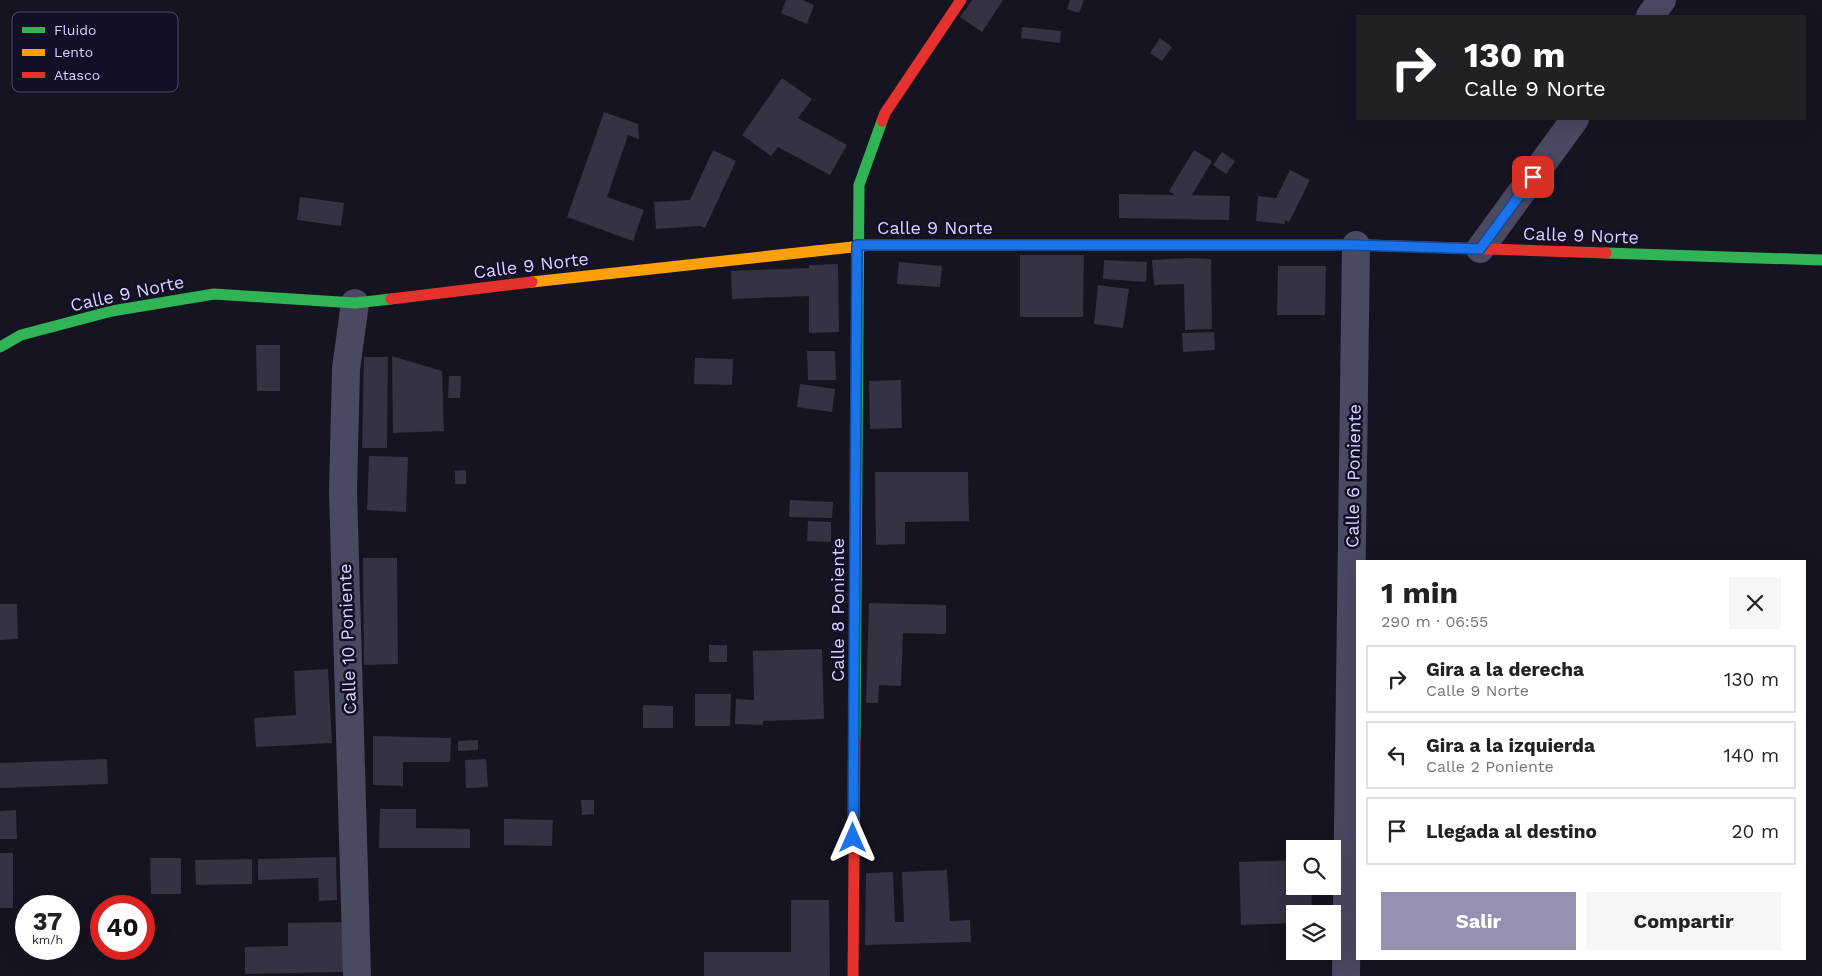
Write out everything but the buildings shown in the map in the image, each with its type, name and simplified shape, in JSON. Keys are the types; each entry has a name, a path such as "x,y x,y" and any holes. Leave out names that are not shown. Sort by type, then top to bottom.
{"street":[{"name":"Calle 8 Poniente","path":"852,976 859,185 885,114 961,0"},
{"path":"1651,15 1662,0"},
{"path":"1480,249 1574,120"},
{"name":"Calle 9 Norte","path":"0,347 22,335 112,312 214,294 355,304 857,245 1356,245 1822,260"},
{"name":"Calle 6 Poniente","path":"1346,976 1356,245"},
{"name":"Calle 10 Poniente","path":"355,304 346,369 343,491 357,976"}],"traffic: fast":[{"path":"855,738 859,185 882,121"},
{"path":"1055,245 1369,245"},
{"path":"1606,253 1822,260"},
{"path":"0,347 21,335 112,311 214,294 355,303 391,299"}],"traffic: slow":[{"path":"532,282 871,245"}],"traffic: jam":[{"path":"882,121 885,113 961,0"},
{"path":"871,245 1055,245"},
{"path":"1369,245 1606,253"},
{"path":"391,299 532,282"},
{"path":"853,976 855,738"}],"route":[{"path":"853,838 857,245 1356,245 1480,249 1533,177"}]}
